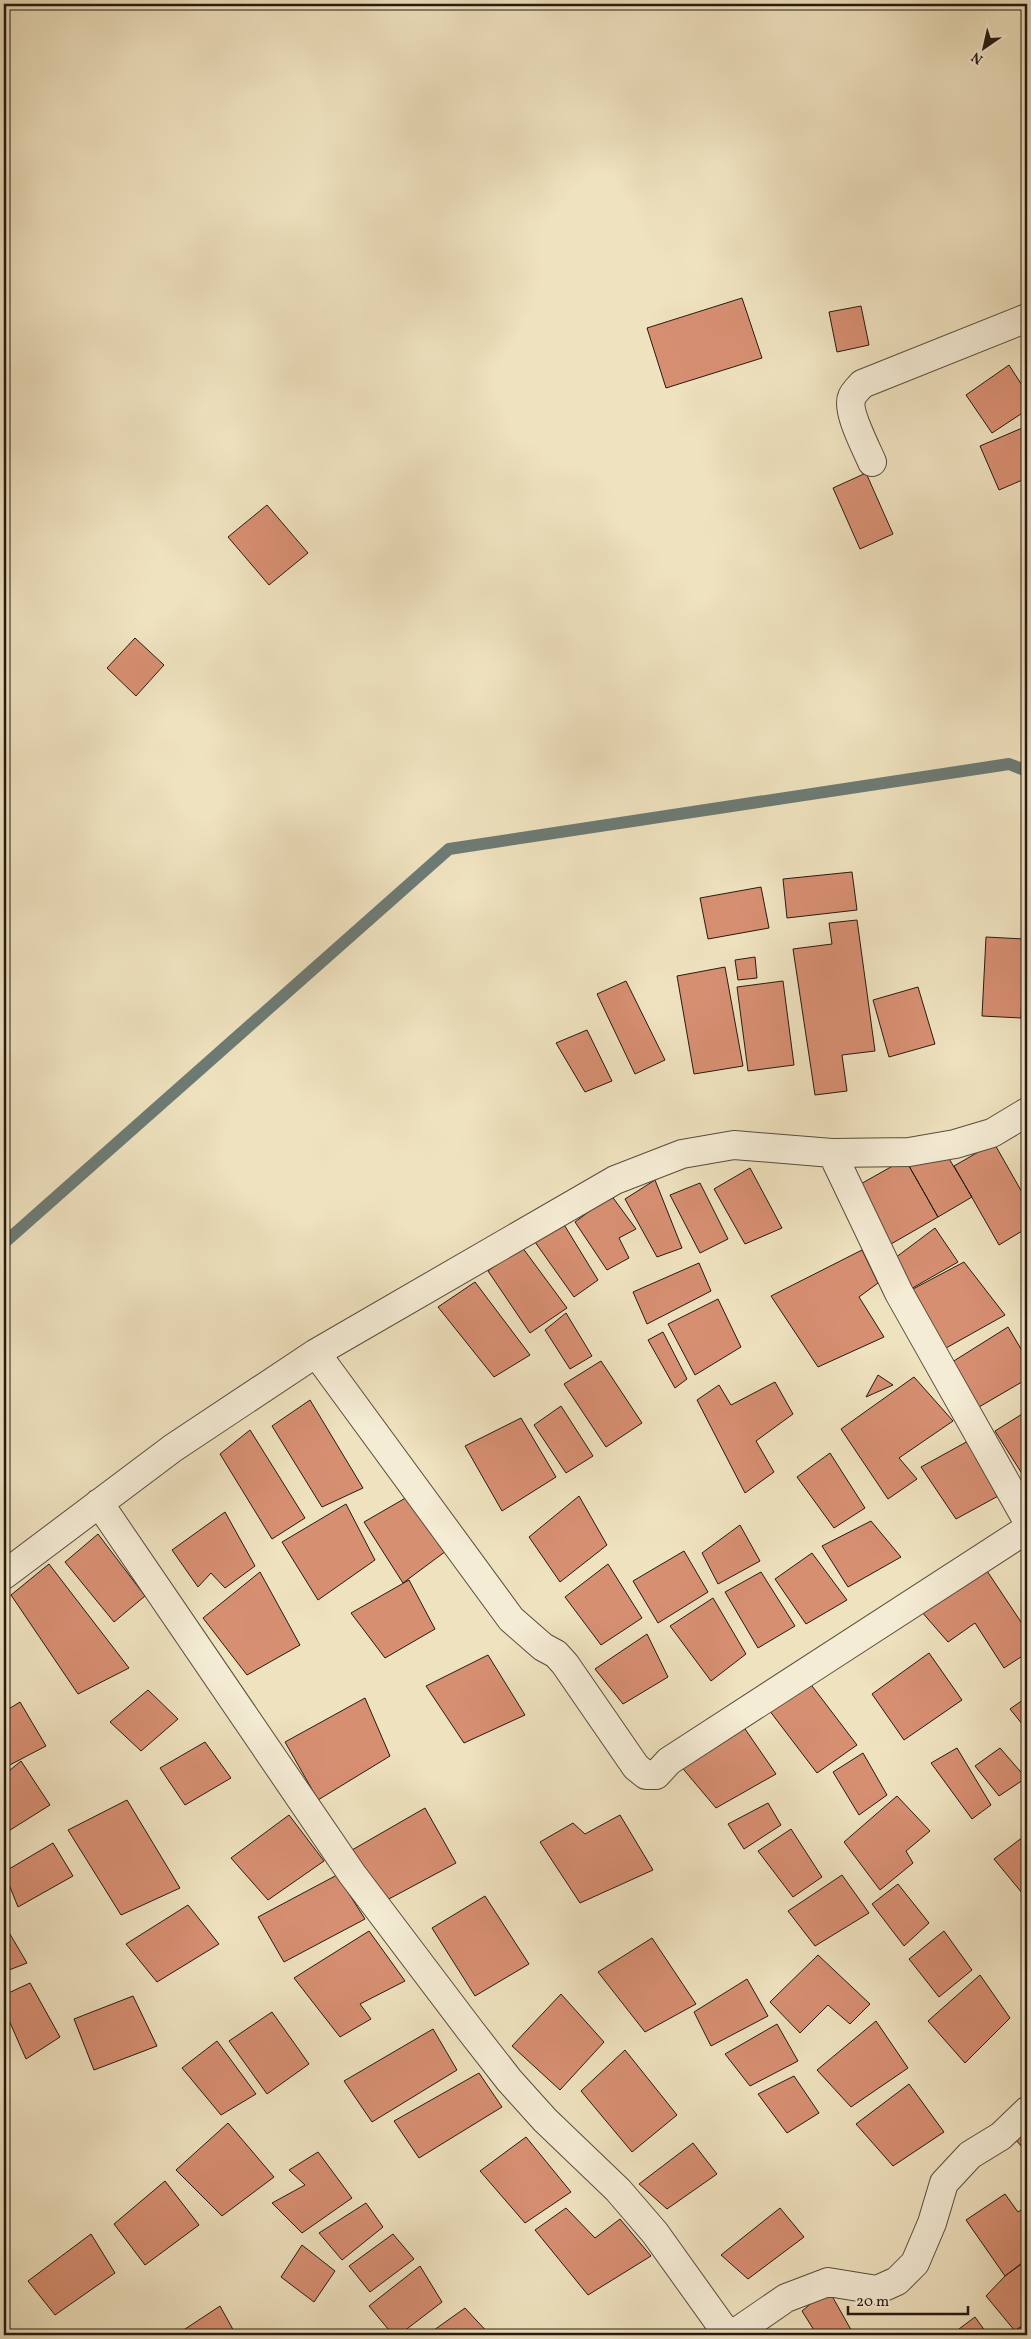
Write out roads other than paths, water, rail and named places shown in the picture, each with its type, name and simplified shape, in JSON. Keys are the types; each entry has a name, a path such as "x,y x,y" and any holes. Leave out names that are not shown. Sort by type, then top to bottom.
{"street":[{"path":"872,462 852,412 852,397 862,384 1027,318"},
{"path":"4,1575 173,1448 316,1353 616,1180 682,1154 734,1145 832,1153 909,1152 955,1144 992,1133 1027,1112"},
{"path":"832,1153 900,1293 1027,1520"},
{"path":"316,1353 511,1619 543,1647 556,1654 565,1664 636,1767 646,1775 656,1775 669,1761 1027,1529"},
{"path":"99,1503 352,1874 509,2080 545,2120 618,2190 655,2232 728,2335"},
{"path":"732,2335 786,2298 828,2282 877,2290 896,2281 915,2263 932,2223 944,2183 970,2155 1001,2136 1027,2111"}],"waterway":[{"path":"4,1243 449,849 1009,764 1027,771"}]}
